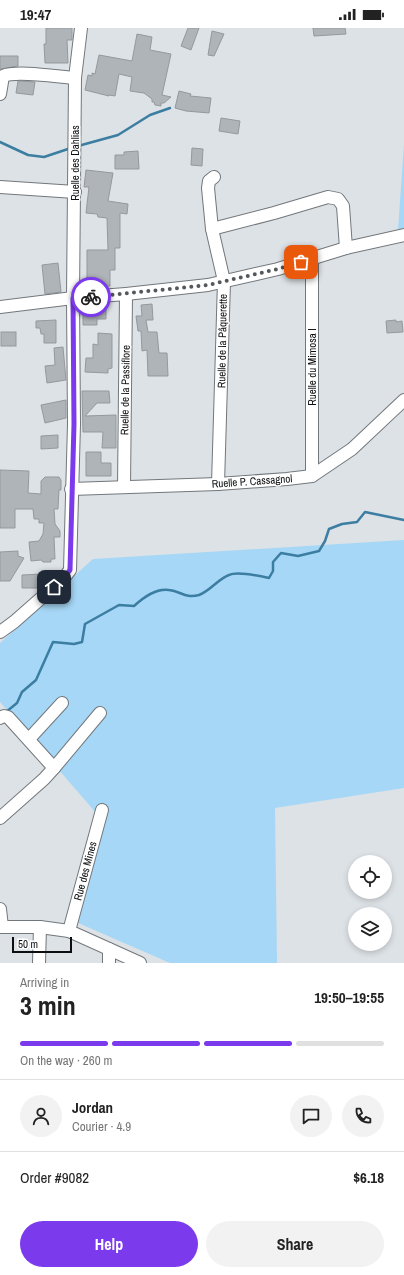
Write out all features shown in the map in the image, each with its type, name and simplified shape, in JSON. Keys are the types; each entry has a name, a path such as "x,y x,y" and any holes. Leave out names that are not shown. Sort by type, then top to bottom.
{"street":[{"name":"Ruelle des Dahlias","path":"0,632 14,622 64,578 70,570 71,489 74,424 73,298 75,78 81,28"},
{"path":"0,94 3,76 8,74 75,78"},
{"name":"Ruelle de la Pâquerette","path":"214,177 209,182 208,188 212,229 224,281 218,484"},
{"path":"0,187 75,192"},
{"path":"212,229 328,197 338,199 342,206 346,248"},
{"path":"0,307 73,298 208,285 278,269 346,248 404,235"},
{"name":"Ruelle du Mimosa I","path":"312,258 312,476"},
{"name":"Ruelle de la Passiflore","path":"124,487 126,294"},
{"name":"Ruelle P. Cassagnol","path":"71,489 218,484 312,476 352,449 404,400"},
{"path":"29,739 62,703"},
{"path":"0,818 44,779 100,714"},
{"path":"0,718 4,716 8,717 54,768"},
{"name":"Rue des Mines","path":"69,931 102,810"},
{"path":"0,910 1,927 40,927 69,931 140,963"},
{"path":"39,963 40,927"},
{"path":"109,949 109,963"}],"shaded area":[{"path":"404,144 404,228 398,230"},
{"path":"404,540 404,788 275,808 277,963 170,963 69,919 97,814 0,702 0,643 93,559"}],"building":[{"path":"46,28 72,28 72,40 67,40 68,63 45,63 44,44 46,44"},
{"path":"188,28 199,28 191,50 181,46"},
{"path":"313,28 345,28 346,34 314,36"},
{"path":"212,31 224,34 214,56 208,55"},
{"path":"137,34 152,37 150,50 171,54 162,95 171,97 164,103 161,103 161,106 155,105 154,102 152,102 152,99 144,93 130,91 132,77 119,74 115,96 85,90 88,75 92,76 92,73 95,74 99,55 132,61"},
{"path":"0,56 18,56 18,66 0,69"},
{"path":"18,81 35,82 33,95 16,93"},
{"path":"179,91 191,94 190,96 211,98 209,113 186,111 175,108"},
{"path":"221,118 240,121 238,134 219,131"},
{"path":"192,148 203,149 202,166 191,165"},
{"path":"138,151 139,169 115,169 115,155 124,155 124,152"},
{"path":"86,170 113,173 108,201 128,204 127,214 120,213 120,248 115,248 115,270 110,270 110,286 96,286 92,289 87,283 87,250 108,250 107,218 98,217 97,214 86,213 89,187 84,187"},
{"path":"58,263 61,292 45,294 42,265"},
{"path":"106,303 106,319 97,319 97,325 83,325 83,309 86,305"},
{"path":"152,304 153,320 146,320 148,332 157,332 159,353 167,353 168,376 148,376 147,350 142,351 141,331 138,331 136,316 142,316 141,305"},
{"path":"56,320 56,343 44,343 44,334 41,334 40,328 36,328 36,321"},
{"path":"396,320 396,322 402,321 403,332 387,333 386,321"},
{"path":"1,332 16,332 16,346 1,346"},
{"path":"98,333 112,334 112,368 108,369 108,373 85,372 86,358 93,358 93,344 98,345"},
{"path":"63,347 66,380 47,383 45,366 55,365 54,348"},
{"path":"82,391 109,391 110,403 97,403 85,416 116,415 116,448 102,448 103,432 83,432"},
{"path":"66,400 66,418 45,423 41,405"},
{"path":"58,435 58,448 41,449 41,436"},
{"path":"86,452 101,452 101,463 111,463 111,476 86,476"},
{"path":"0,470 29,471 28,493 41,494 41,481 45,477 59,477 61,480 58,509 54,509 55,524 60,531 60,537 54,537 55,559 51,559 51,562 43,562 41,560 31,561 29,542 39,541 43,534 44,523 39,523 39,519 34,519 33,509 15,509 15,528 0,528"},
{"path":"18,551 18,556 24,558 10,581 0,581 0,552"},
{"path":"42,574 42,588 22,588 22,575"}],"waterway":[{"path":"78,146 118,135 150,115 170,108"},
{"path":"0,142 28,155 44,157 71,148"},
{"path":"6,712 17,703 22,692 36,680 53,642 74,644 82,642 85,624 119,605 134,606 142,599 159,590 173,591 190,596 199,595 207,591 225,577 233,574 249,574 269,578 273,571 273,562 281,553 298,556 319,551 325,541 329,529 342,524 357,522 365,512 404,520"}],"way so far":[{"path":"91,297 208,285 278,269 301,262"}],"route":[{"path":"54,587 70,570 71,489 74,424 73,298 91,297"}]}
